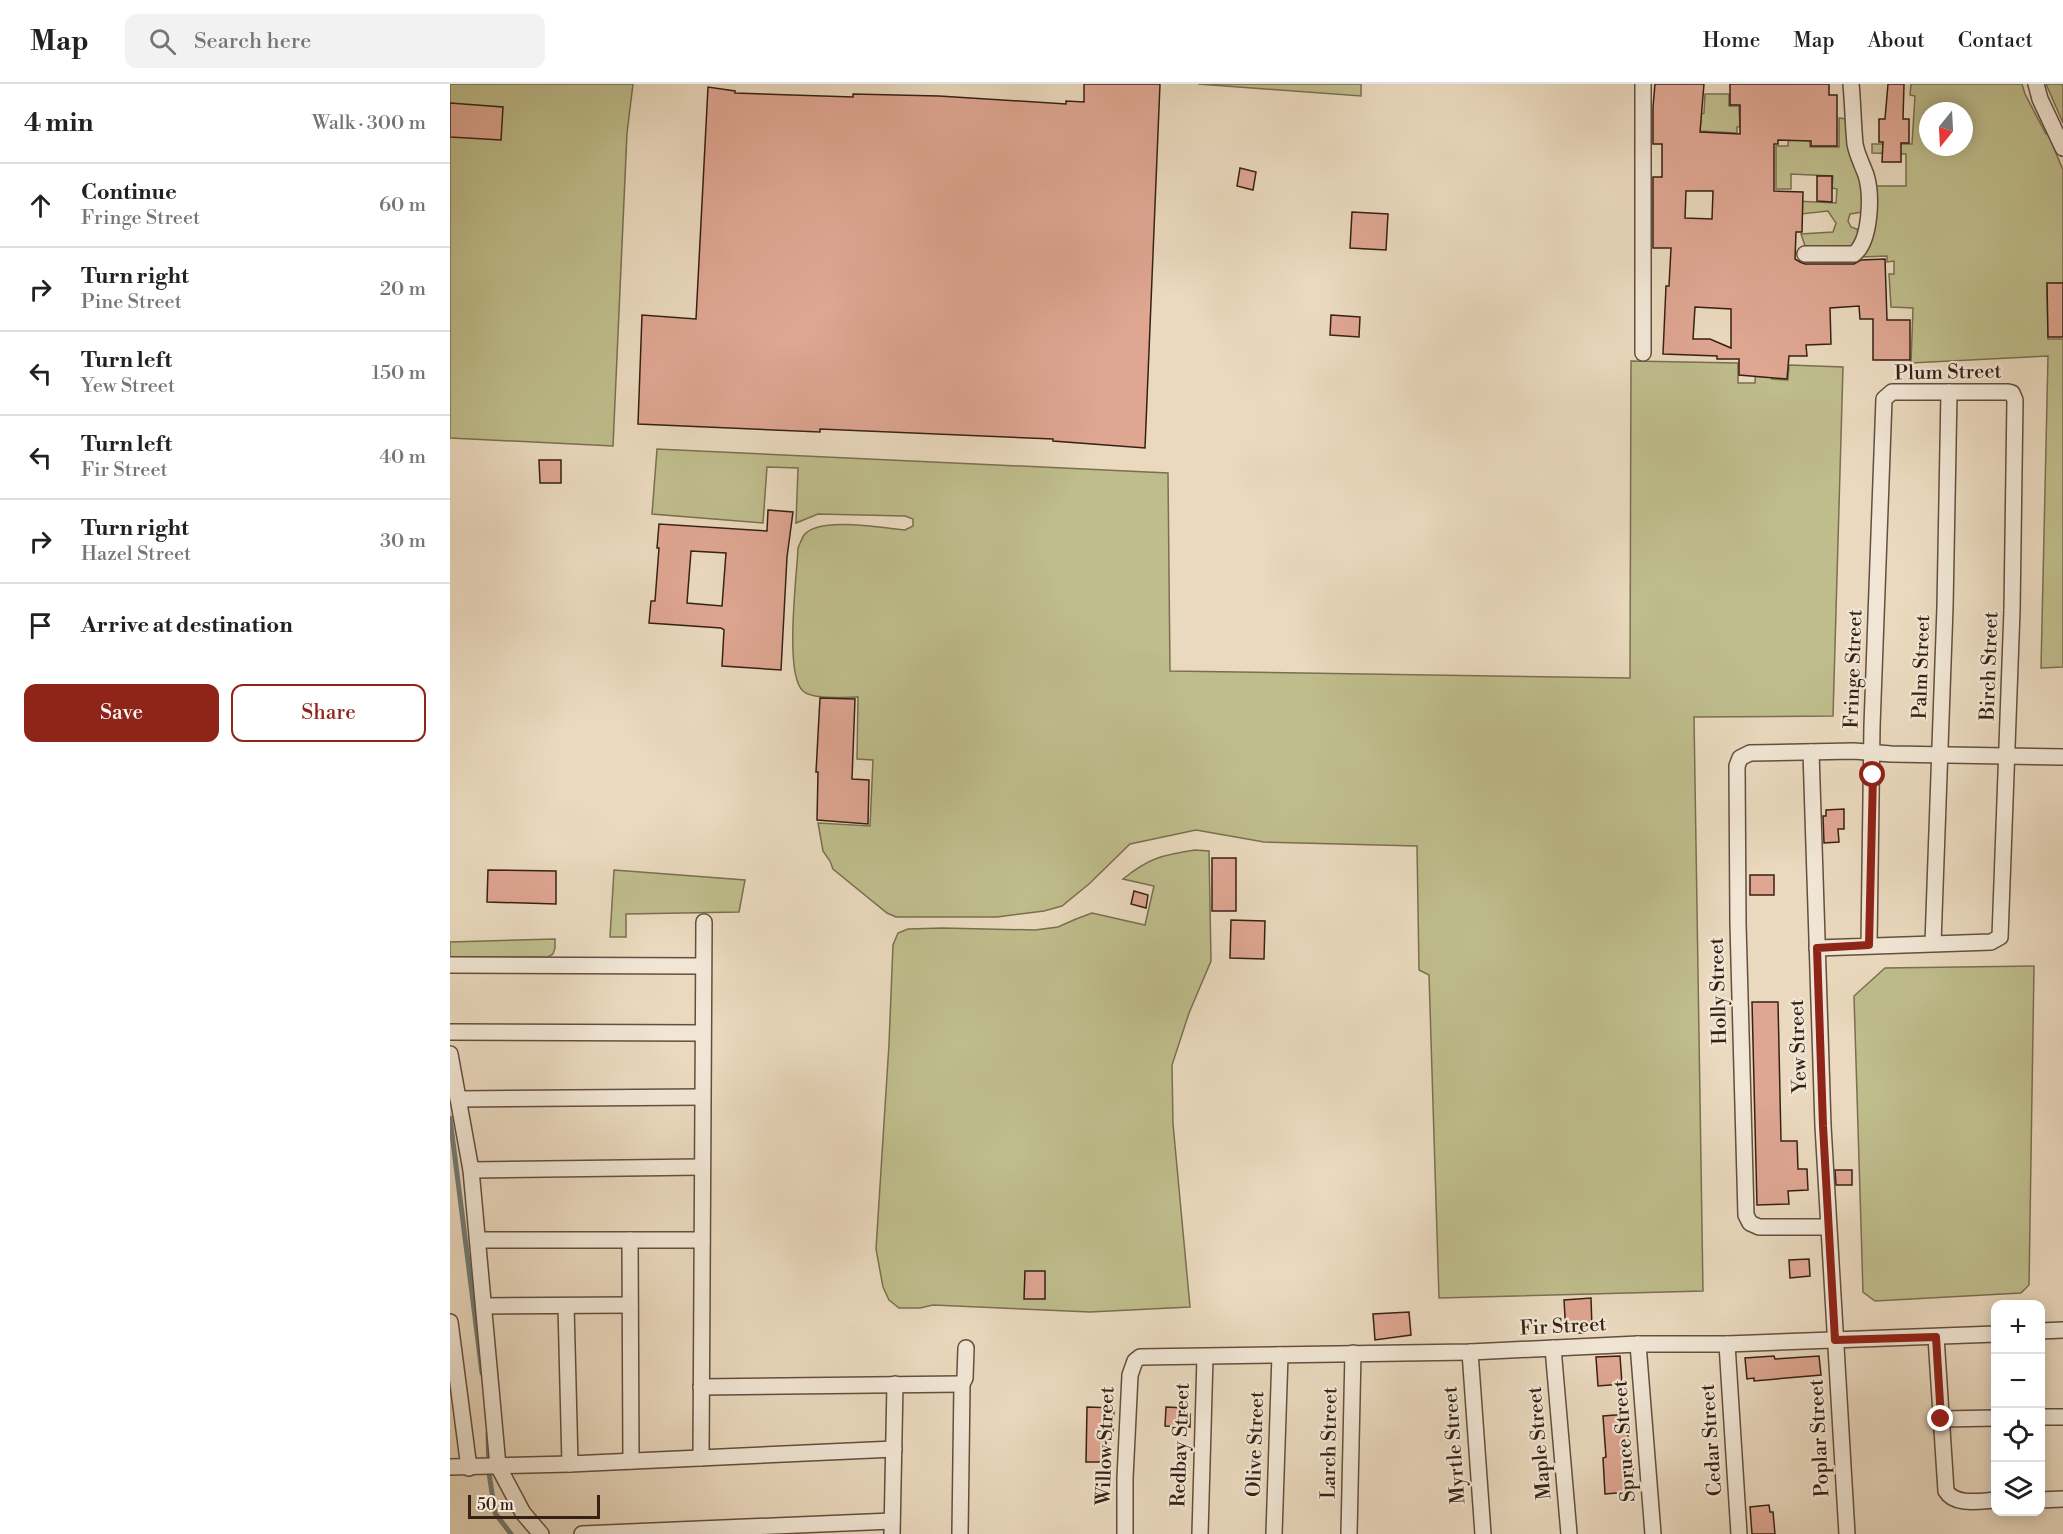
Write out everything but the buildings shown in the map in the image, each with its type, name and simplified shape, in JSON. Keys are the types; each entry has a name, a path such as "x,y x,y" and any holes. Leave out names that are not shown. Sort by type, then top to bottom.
{"street":[{"path":"1643,84 1643,353"},
{"path":"1805,254 1854,254 1862,245 1864,238 1868,217 1868,188 1866,175 1856,148 1851,84"},
{"path":"2036,84 2040,99 2063,148"},
{"name":"Plum Street","path":"1886,396 1892,392 2003,391 2012,393"},
{"name":"Palm Street","path":"1933,943 1946,596 1949,392"},
{"name":"Birch Street","path":"1933,943 1991,942 1998,940 2001,933 2013,610 2014,400 2012,393"},
{"name":"Fringe Street","path":"1869,945 1872,752 1883,402 1886,396"},
{"path":"1811,752 1854,751 2063,757"},
{"name":"Holly Street","path":"1811,752 1750,753 1740,758 1737,778 1738,924 1746,1215 1750,1223 1759,1227 1828,1227"},
{"name":"Yew Street","path":"1811,752 1820,1049 1835,1340"},
{"path":"701,1458 704,922"},
{"path":"1817,948 1933,943"},
{"path":"450,965 702,966"},
{"path":"450,1032 702,1033"},
{"path":"450,1054 471,1170 484,1306 495,1467 523,1513 541,1534"},
{"path":"458,1099 702,1097"},
{"path":"471,1170 702,1167"},
{"path":"478,1240 702,1240"},
{"path":"630,1240 631,1461"},
{"path":"484,1306 630,1305"},
{"path":"566,1306 570,1464"},
{"path":"450,1323 454,1388 472,1468"},
{"path":"2045,1331 2063,1330"},
{"name":"Fir Street","path":"1135,1361 1148,1356 1470,1352 1638,1344 1727,1344 1991,1334"},
{"path":"1936,1337 1945,1486 1949,1496 1960,1501 1991,1500"},
{"name":"Poplar Street","path":"1835,1340 1846,1534"},
{"name":"Spruce Street","path":"1638,1344 1653,1534"},
{"name":"Cedar Street","path":"1727,1344 1739,1534"},
{"path":"960,1534 962,1384 965,1378 966,1348"},
{"name":"Maple Street","path":"1553,1348 1569,1534"},
{"name":"Myrtle Street","path":"1470,1352 1483,1534"},
{"name":"Larch Street","path":"1349,1534 1353,1353"},
{"name":"Olive Street","path":"1274,1534 1280,1355"},
{"name":"Redbay Street","path":"1200,1534 1205,1357"},
{"name":"Willow Street","path":"1125,1534 1126,1436 1130,1374 1135,1361"},
{"path":"582,1534 892,1527 895,1384"},
{"path":"701,1387 962,1384"},
{"path":"2045,1417 2063,1417"},
{"path":"1941,1419 1991,1418"},
{"path":"450,1467 472,1468 894,1449"},
{"path":"2045,1500 2063,1499"}],"shaded area":[{"path":"450,84 633,84 627,133 613,446 450,438"},
{"path":"1198,84 1361,84 1361,96"},
{"path":"1911,84 2022,84 2025,94 2048,134 2063,170 2063,283 2047,284 2048,339 2063,339 2063,667 2041,668 2048,356 1911,363 1913,308 1891,307 1889,274 1894,274 1894,261 1887,262 1887,256 1860,257 1874,186 1906,186 1906,154 1872,153 1872,144 1912,144 1915,96 1910,95"},
{"path":"2046,84 2063,84 2063,123"},
{"path":"1705,94 1729,94 1729,106 1739,106 1740,127 1737,127 1737,133 1700,131"},
{"path":"1839,118 1847,119 1862,180 1862,212 1850,214 1848,221 1851,227 1857,229 1858,235 1853,247 1809,248 1805,246 1801,234 1833,232 1836,223 1828,211 1792,215 1796,201 1836,203 1837,189 1832,188 1833,176 1791,174 1791,189 1776,189 1776,146 1788,146 1789,132 1809,129 1810,147 1839,147"},
{"path":"1631,361 1738,363 1738,383 1755,383 1756,364 1772,364 1772,379 1788,380 1789,365 1843,367 1833,716 1694,717 1703,1291 1439,1298 1429,975 1419,970 1417,846 1264,842 1196,830 1130,844 1089,884 1062,906 1044,911 997,917 896,917 887,913 833,869 823,851 818,823 870,826 873,760 857,759 858,697 814,696 803,691 797,681 794,665 793,623 798,548 804,535 812,529 837,525 905,530 913,526 913,519 905,516 818,514 796,523 798,468 767,467 763,523 652,514 657,449 1168,473 1170,671 1630,678"},
{"path":"1195,850 1209,851 1211,961 1189,1013 1172,1065 1173,1124 1190,1307 1090,1312 933,1305 920,1308 899,1308 889,1300 883,1287 876,1249 893,945 898,933 908,929 942,928 1035,930 1058,927 1092,913 1145,925 1154,886 1123,879 1156,858"},
{"path":"614,870 745,880 739,912 626,914 626,937 610,937"},
{"path":"555,939 553,954 548,957 450,957 450,942"},
{"path":"2034,966 2029,1285 2021,1293 1875,1301 1863,1292 1854,996 1885,968"}],"waterway":[{"path":"450,1118 482,1373"},
{"path":"488,1433 489,1473 495,1513 511,1534"}],"route":[{"path":"1873,775 1869,945 1817,948 1823,1126 1835,1340 1936,1337 1941,1419"}]}
